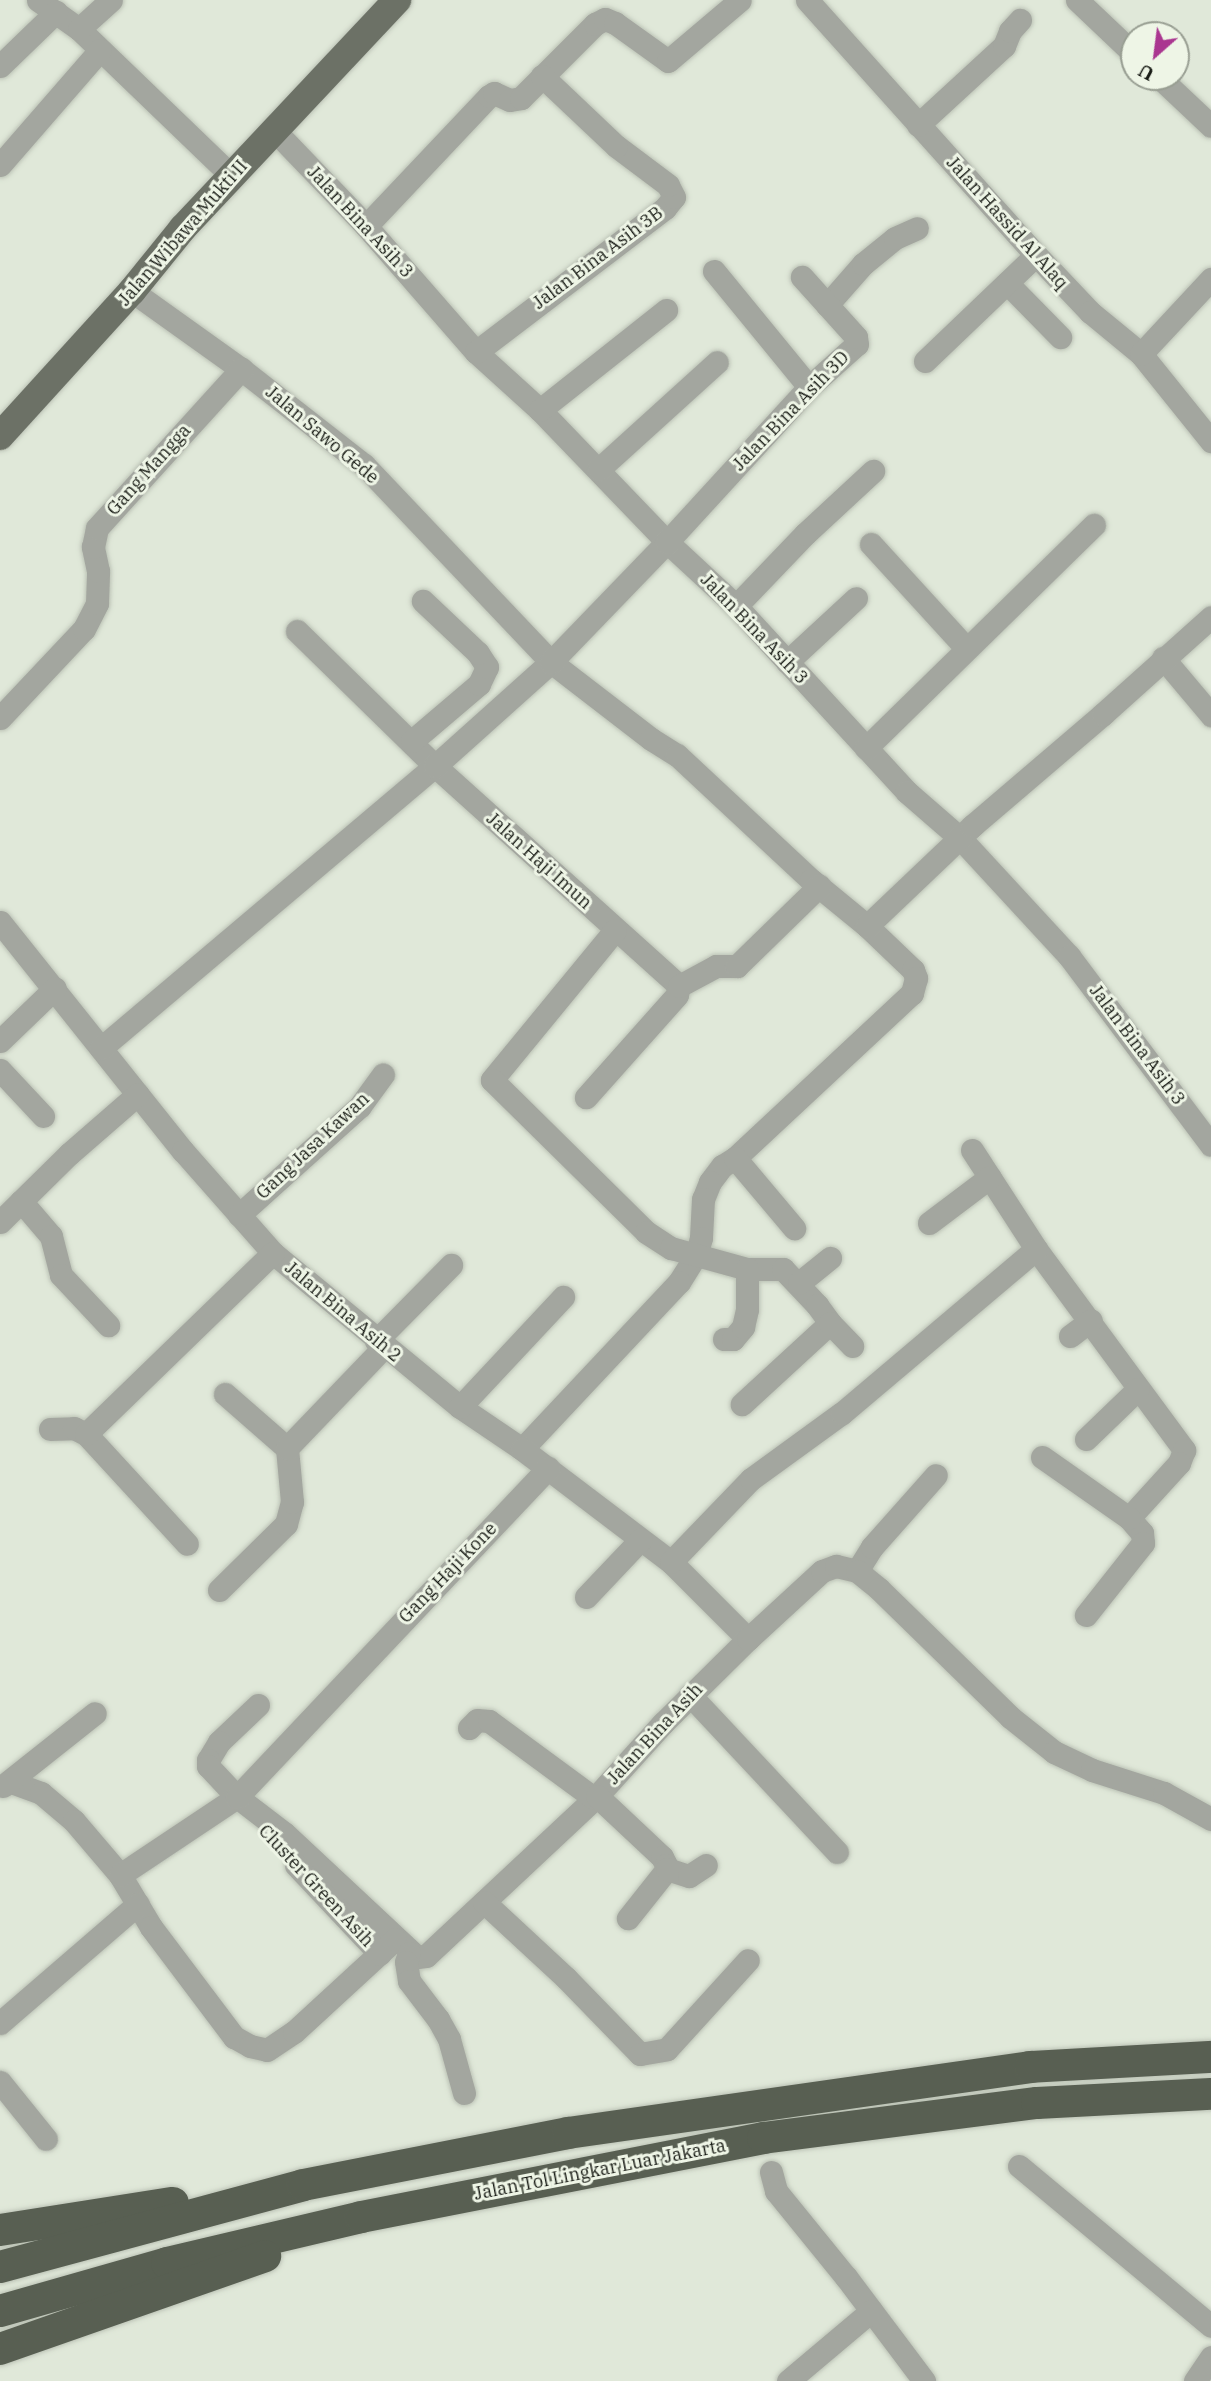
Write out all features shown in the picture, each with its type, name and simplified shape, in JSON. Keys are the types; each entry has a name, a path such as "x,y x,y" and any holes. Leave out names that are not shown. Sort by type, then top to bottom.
{"highway":[{"name":"Jalan Tol Lingkar Luar Jakarta","path":"0,2267 303,2185 568,2133 1030,2067 1211,2057"},
{"name":"Jalan Tol Lingkar Luar Jakarta","path":"0,2311 167,2263 360,2217 763,2138 1037,2103 1211,2094"},
{"path":"0,2230 303,2185"},
{"path":"0,2349 242,2266 360,2217"}],"main road":[{"name":"Jalan Wibawa Mukti II","path":"0,436 132,291 183,228 397,0"}],"street":[{"path":"79,29 111,0"},
{"path":"366,226 489,96 494,93 516,101 596,24 605,19 615,23 668,61 740,0"},
{"name":"Jalan Hassid Al Alaq","path":"807,0 1036,255 1090,312 1141,354 1211,441"},
{"path":"1077,0 1120,41"},
{"path":"0,66 47,6 79,29 232,176"},
{"path":"918,125 1004,46 1010,31 1020,20"},
{"path":"0,165 100,50"},
{"name":"Jalan Bina Asih 3B","path":"476,352 666,208 674,197 668,185 616,146 542,76"},
{"path":"1174,91 1211,126"},
{"name":"Jalan Bina Asih 3","path":"275,131 366,226 476,352 540,410 667,542 736,606 908,792 960,838 1087,977 1211,1145"},
{"path":"827,305 863,264 895,238 917,228"},
{"path":"925,361 1036,255"},
{"path":"714,271 809,387"},
{"name":"Jalan Bina Asih 3D","path":"101,1048 435,766 551,662 667,542 809,387 857,344 856,337 802,277"},
{"path":"1141,354 1211,279"},
{"path":"1007,283 1060,337"},
{"name":"Jalan Sawo Gede","path":"132,291 241,369 364,465 551,662 650,740 677,755 913,970 916,978 912,993 716,1174 703,1199 701,1238 696,1255"},
{"path":"540,410 666,310"},
{"path":"599,469 717,362"},
{"name":"Gang Mangga","path":"0,718 89,621 97,603 98,571 93,547 97,527 241,369"},
{"path":"736,606 805,534 873,471"},
{"path":"866,748 1094,524"},
{"path":"871,544 967,649"},
{"path":"787,662 856,598"},
{"path":"412,741 479,684 487,667 478,653 423,601"},
{"path":"867,926 960,838 1103,715 1211,617"},
{"name":"Jalan Haji Imun","path":"297,631 435,766 679,986"},
{"path":"1163,658 1211,715"},
{"path":"586,1097 677,995 679,986 716,966 737,966 819,886"},
{"name":"Jalan Bina Asih 2","path":"0,922 138,1094 273,1253 380,1344 460,1407 523,1449 671,1562 748,1639"},
{"path":"615,930 492,1080 622,1212 671,1248 747,1269 783,1269 799,1283 852,1346"},
{"path":"0,1041 55,988"},
{"path":"0,1070 43,1116"},
{"name":"Gang Jasa Kawan","path":"239,1215 354,1113 374,1090 383,1074"},
{"path":"0,1222 138,1094"},
{"path":"972,1150 1036,1248 1184,1450 1179,1463 1129,1518"},
{"path":"735,1158 794,1228"},
{"path":"929,1223 990,1177"},
{"path":"21,1201 51,1236 61,1275 108,1325"},
{"path":"671,1562 751,1479 842,1413 1036,1248"},
{"path":"86,1434 273,1253"},
{"path":"523,1449 679,1282 696,1255"},
{"path":"799,1283 830,1258"},
{"path":"287,1448 451,1265"},
{"path":"724,1339 733,1339 743,1327 747,1309 747,1269"},
{"path":"460,1407 563,1297"},
{"path":"1070,1336 1091,1320"},
{"path":"742,1404 830,1322"},
{"path":"1086,1439 1138,1389"},
{"path":"219,1590 286,1524 292,1502 287,1448 225,1395"},
{"path":"50,1429 74,1428 86,1434 187,1544"},
{"path":"1042,1457 1129,1518 1142,1533 1143,1543 1086,1615"},
{"name":"Gang Haji Kone","path":"237,1797 548,1468"},
{"path":"936,1475 872,1547 858,1571 1010,1717 1054,1752 1092,1770 1164,1793 1211,1819"},
{"path":"586,1597 640,1540"},
{"name":"Jalan Bina Asih","path":"395,1949 417,1957 425,1956 596,1797 690,1695 822,1571 836,1566 858,1571"},
{"path":"690,1695 837,1852"},
{"path":"258,1705 219,1742 208,1760 208,1766 237,1797 284,1833 406,1962 409,1981 438,2019 449,2039 464,2093"},
{"path":"5,1784 95,1713"},
{"path":"469,1728 477,1720 489,1721 596,1797 662,1857 667,1869 689,1876 706,1865"},
{"path":"5,1784 41,1793 63,1810 121,1875 151,1927 234,2037 267,2050 395,1949"},
{"path":"121,1875 237,1797"},
{"name":"Cluster Green Asih","path":"251,1817 395,1949"},
{"path":"628,1918 667,1869"},
{"path":"484,1902 566,1978 640,2054 667,2049 748,1960"},
{"path":"0,2023 138,1904"},
{"path":"0,2082 46,2139"},
{"path":"1019,2166 1211,2326"},
{"path":"771,2172 776,2192 924,2381"},
{"path":"788,2381 871,2311"},
{"path":"1195,2381 1211,2357"}]}
